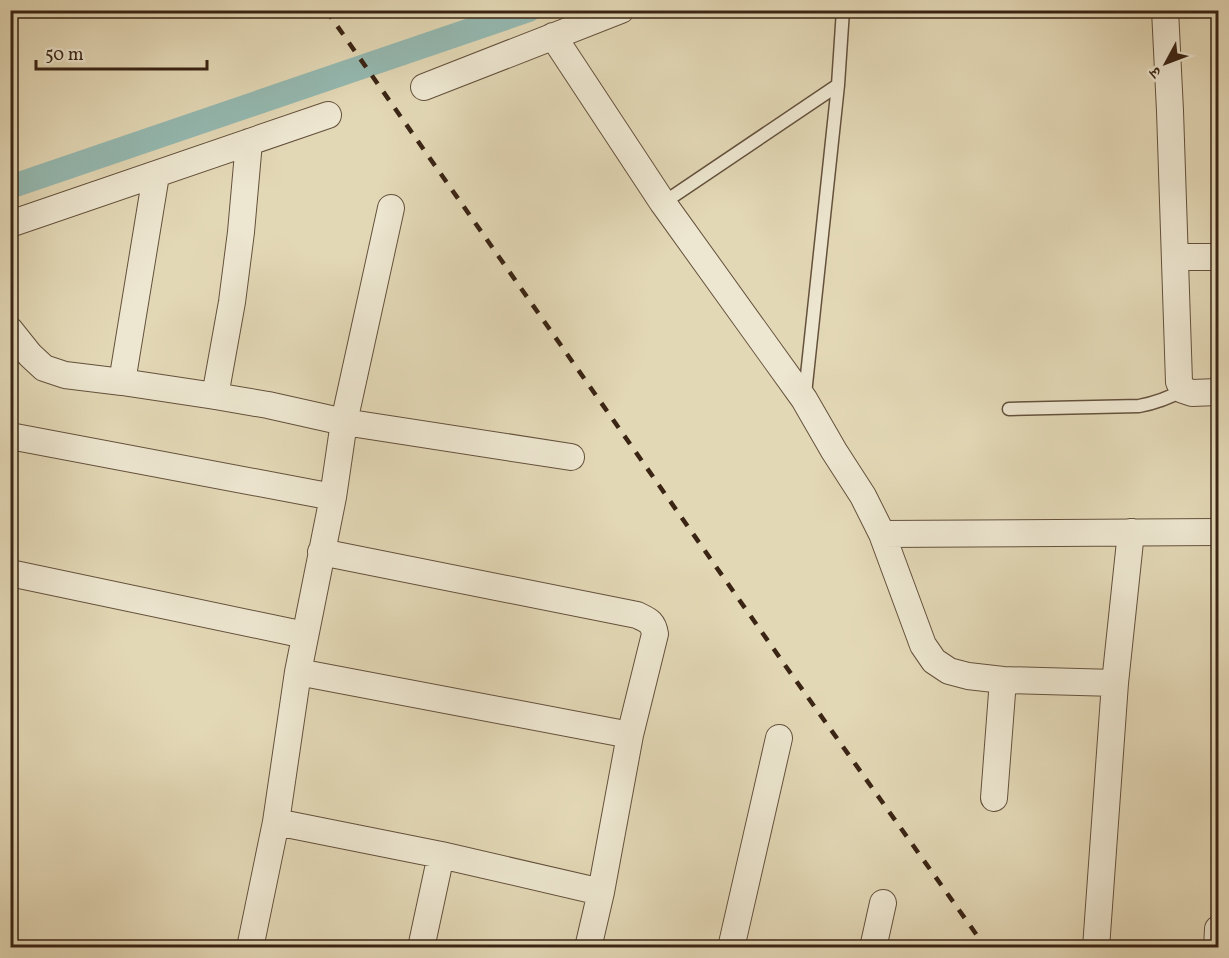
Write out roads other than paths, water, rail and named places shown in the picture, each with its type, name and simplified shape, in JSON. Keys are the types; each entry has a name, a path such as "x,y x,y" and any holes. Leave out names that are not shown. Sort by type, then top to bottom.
{"street":[{"path":"424,87 621,10"},
{"path":"1166,10 1179,382 1183,390 1192,393 1218,392"},
{"path":"552,36 663,203 804,399 882,534 923,645 934,661 948,671 968,676 1003,680 1115,683"},
{"path":"10,224 328,115"},
{"path":"215,396 232,302 249,142"},
{"path":"122,382 156,175"},
{"path":"250,948 276,822 298,672 333,497 344,422 392,208"},
{"path":"1175,257 1218,256"},
{"path":"10,330 44,368 65,375 215,396 344,422 571,457"},
{"path":"10,436 333,497"},
{"path":"1096,948 1115,683 1131,532"},
{"path":"882,534 1218,532"},
{"path":"321,552 637,615 654,626 655,634 630,735 588,948"},
{"path":"10,573 306,635"},
{"path":"298,672 630,735"},
{"path":"994,798 1003,680"},
{"path":"731,948 779,738"},
{"path":"276,822 441,855 601,891"},
{"path":"421,948 441,855"},
{"path":"873,948 883,903"},
{"path":"1217,948 1218,929"}],"lane":[{"path":"804,399 843,10"},
{"path":"663,203 837,86"},
{"path":"1009,409 1139,406 1171,397 1183,390"}],"waterway":[{"path":"10,187 529,10"}],"railway":[{"path":"326,10 986,948"}]}
